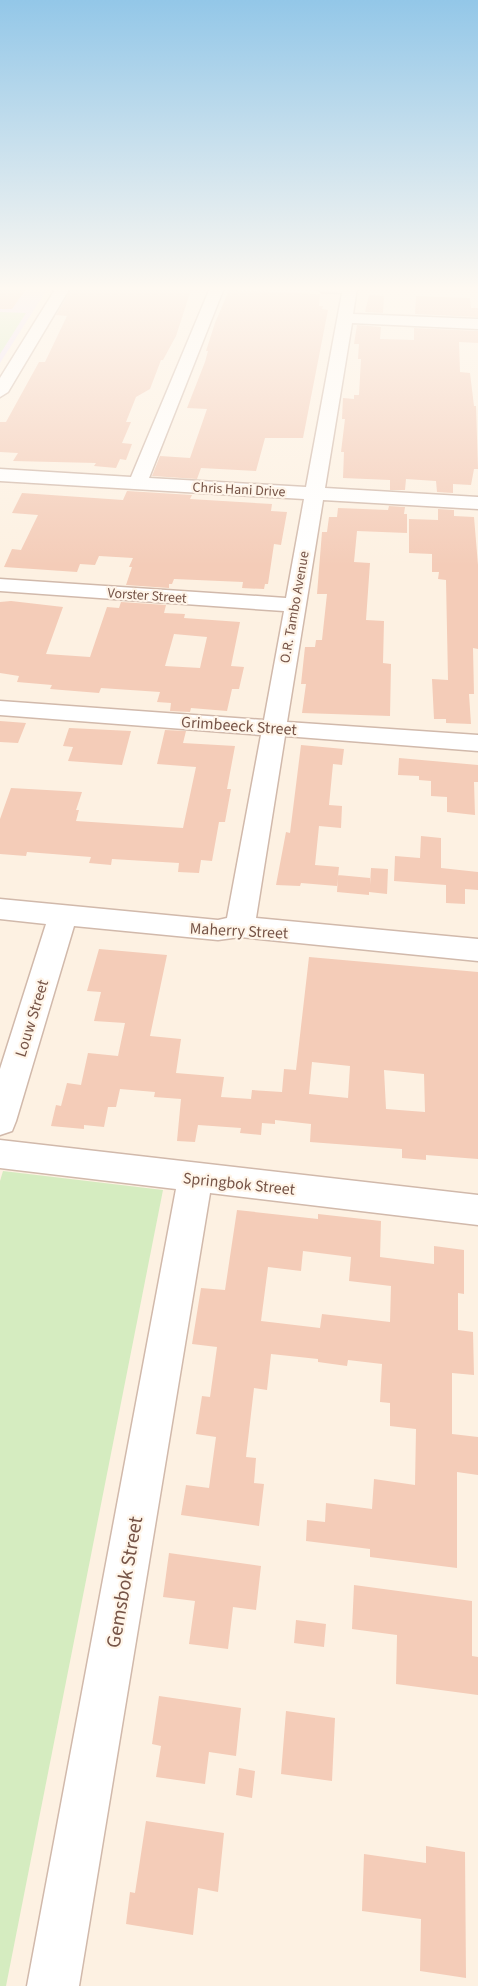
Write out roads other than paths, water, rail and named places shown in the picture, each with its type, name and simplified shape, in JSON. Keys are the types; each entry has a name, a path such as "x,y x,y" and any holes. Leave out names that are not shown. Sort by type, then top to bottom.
{"street":[{"path":"138,483 180,381"},
{"name":"O.R. Tambo Avenue","path":"240,927 335,381"},
{"name":"Chris Hani Drive","path":"0,475 478,503"},
{"name":"Vorster Street","path":"0,585 294,605"},
{"name":"Grimbeeck Street","path":"0,708 478,742"},
{"name":"Maherry Street","path":"0,909 218,930 240,927 478,950"},
{"name":"Louw Street","path":"0,1121 63,916"},
{"name":"Springbok Street","path":"0,1154 478,1210"},
{"name":"Gemsbok Street","path":"53,1986 195,1178"}]}
